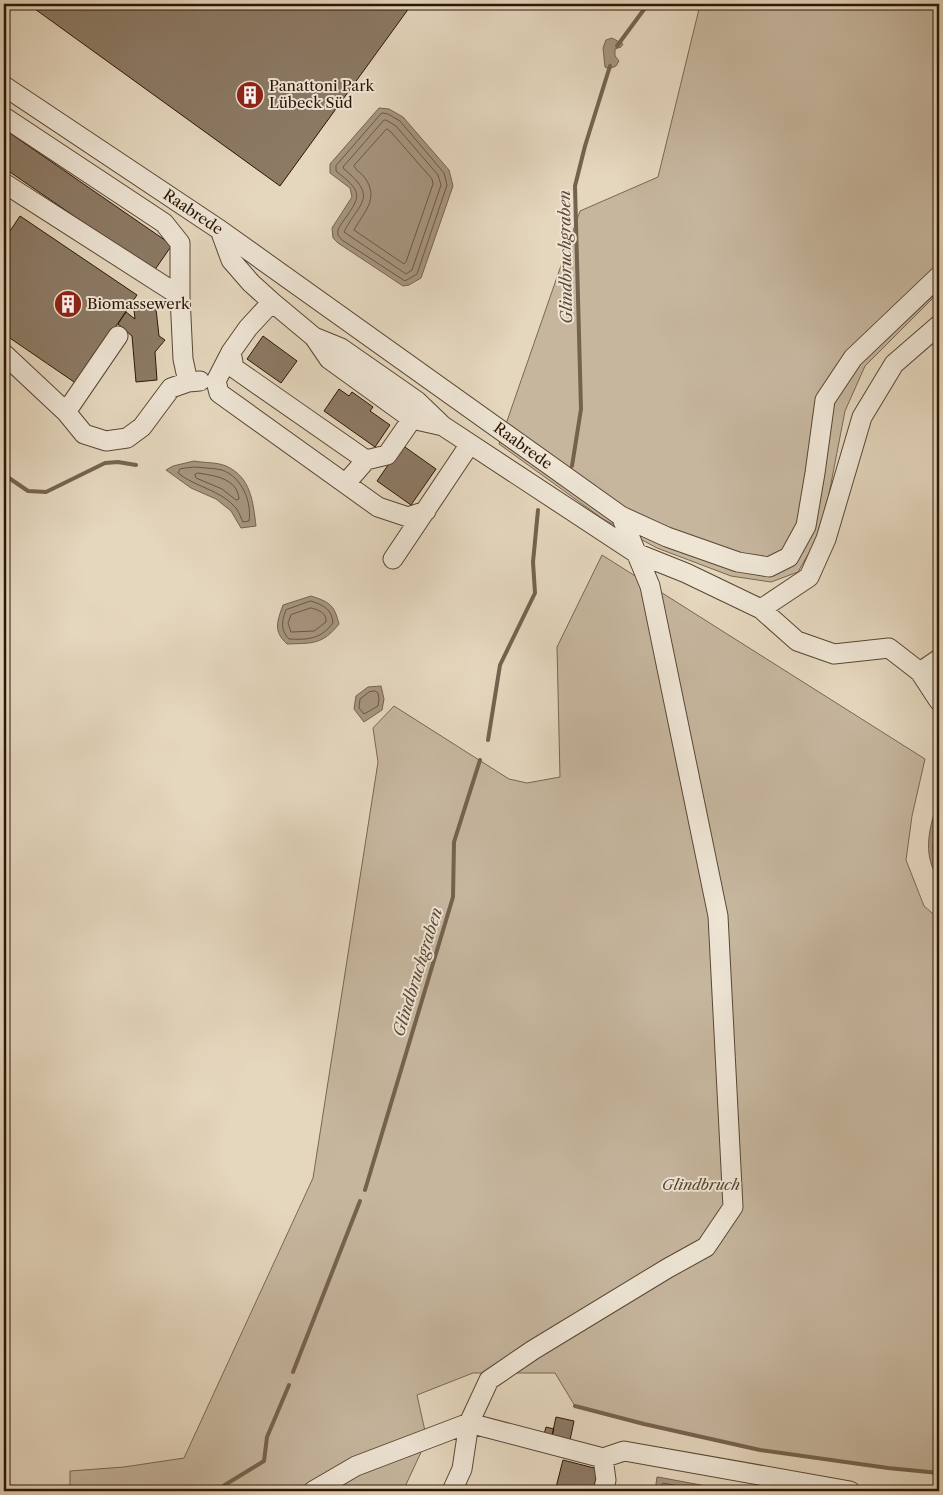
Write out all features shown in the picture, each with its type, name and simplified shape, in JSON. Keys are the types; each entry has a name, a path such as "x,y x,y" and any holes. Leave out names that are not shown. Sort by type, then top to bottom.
{"street":[{"name":"Raabrede","path":"4,86 220,230 621,516 667,537 738,562 768,567 789,557 806,526 825,400 853,358 939,276"},
{"path":"4,117 164,223 180,243 183,360 188,382"},
{"path":"5,187 180,296"},
{"path":"220,230 231,260 251,283 314,337 329,360 412,419 443,426"},
{"path":"272,302 248,328 231,352 216,381 219,393 378,507 408,516 426,511"},
{"path":"761,609 809,577 826,540 862,417 894,364 939,324"},
{"path":"66,412 118,336"},
{"path":"314,337 341,348 417,401 443,426 636,553 686,573 761,609 797,641 834,654 889,648 920,672 939,701"},
{"path":"231,352 234,368 366,460"},
{"path":"4,354 66,412 84,434 106,441 127,438 142,427 160,400 172,388 188,382 216,381"},
{"path":"346,483 366,460 387,455 412,419"},
{"path":"393,559 470,444"},
{"path":"452,1491 462,1469 469,1424 489,1380 533,1350 706,1247 733,1208 718,916 650,586 621,516"},
{"path":"920,672 939,659"},
{"path":"313,1491 356,1466 469,1424 603,1458 624,1451 850,1491"},
{"path":"603,1458 606,1480 603,1491"}],"green space":[{"path":"699,4 939,4 939,292 865,366 845,411 822,530 798,572 771,582 731,576 657,548 603,519 499,444 580,211 658,177"},
{"name":"Glindbruch","path":"602,555 925,759 912,816 906,860 924,906 939,919 939,1473 888,1468 760,1450 644,1424 575,1406 555,1373 473,1373 417,1395 425,1431 423,1448 403,1491 70,1491 70,1471 124,1467 184,1458 313,1178 378,762 373,728 394,706 509,779 527,783 560,777 557,647"}],"water":[{"path":"612,38 623,44 615,49 615,56 619,61 616,66 609,69 605,67 603,48 606,40"},
{"path":"379,108 389,109 403,117 449,170 453,186 421,278 409,285 403,286 333,238 332,228 352,197 350,188 330,173 330,164"},
{"path":"194,461 226,466 241,477 246,483 252,499 256,526 241,528 231,511 216,499 191,488 166,470 173,466"},
{"path":"311,596 322,600 333,608 339,624 322,639 287,644 278,630 279,616 283,605"},
{"path":"381,686 384,699 382,710 364,722 354,709 356,696 368,687"},
{"path":"939,795 939,880 930,859 929,838"},
{"path":"658,1477 733,1491 655,1491"}],"building":[{"name":"Panattoni Park Lübeck Süd","path":"28,4 412,4 280,186"},
{"path":"4,129 172,245 154,271 4,168"},
{"name":"Biomassewerk","path":"20,216 137,295 77,384 4,334 4,240"},
{"path":"156,309 159,336 165,340 155,352 157,380 136,382 132,336 118,324 126,312 135,319 134,310"},
{"path":"263,336 297,361 281,383 247,359"},
{"path":"339,389 349,396 352,392 373,407 370,411 390,425 375,447 324,411"},
{"path":"402,445 436,469 411,505 377,481"},
{"path":"556,1417 574,1421 569,1445 551,1440"},
{"path":"546,1427 554,1429 551,1440 543,1438"},
{"path":"563,1460 598,1469 593,1491 555,1491"}],"waterway":[{"name":"Glindbruchgraben","path":"617,46 648,4"},
{"name":"Glindbruchgraben","path":"572,466 581,409 575,186 585,146 610,66"},
{"path":"9,478 28,491 46,492 105,463 118,462 136,465"},
{"name":"Glindbruchgraben","path":"488,740 500,665 535,593 533,562 538,510"},
{"name":"Glindbruchgraben","path":"365,1190 453,897 454,842 480,760"},
{"name":"Glindbruchgraben","path":"293,1372 360,1201"},
{"name":"Glindbruchgraben","path":"215,1491 264,1461 267,1437 289,1385"},
{"path":"575,1406 644,1424 760,1450 888,1468 939,1473"}],"place":[{"name":"Panattoni Park Lübeck Süd","path":"250,95"},
{"name":"Biomassewerk","path":"68,304"}]}
